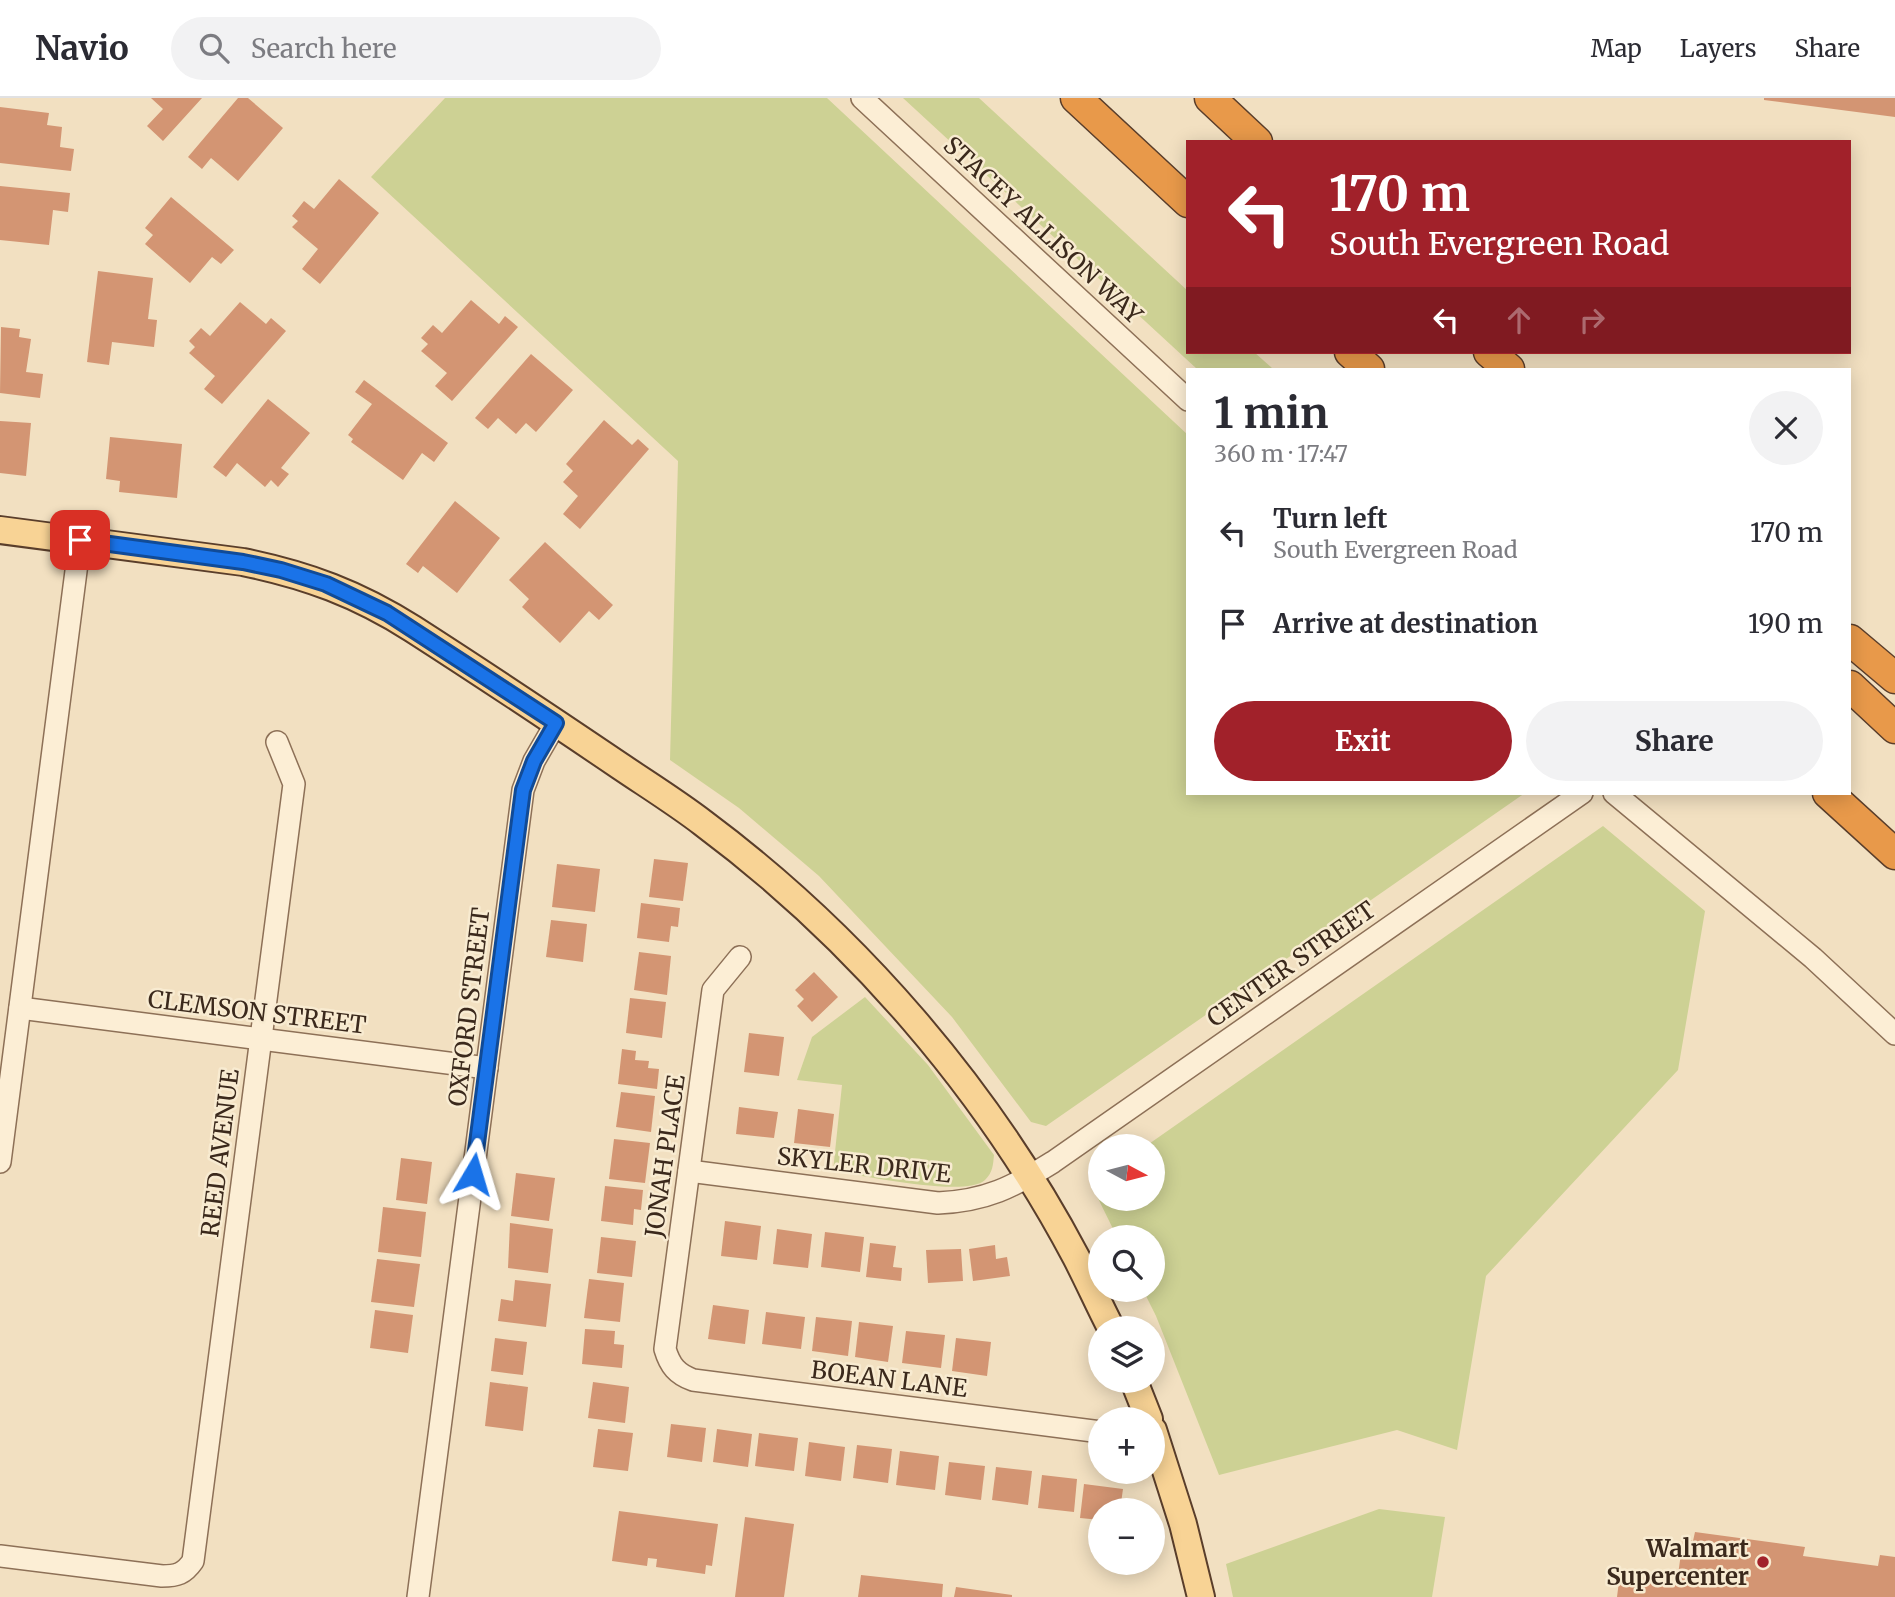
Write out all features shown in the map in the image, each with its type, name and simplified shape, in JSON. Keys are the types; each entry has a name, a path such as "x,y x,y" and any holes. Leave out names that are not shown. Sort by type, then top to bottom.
{"highway":[{"path":"1076,98 1186,200"},
{"path":"1210,98 1255,140"},
{"path":"1352,354 1368,368"},
{"path":"1491,354 1508,368"},
{"path":"1851,641 1895,678"},
{"path":"1851,687 1895,728"},
{"path":"1830,795 1895,854"}],"main road":[{"path":"0,530 243,562 326,584 387,613 703,823 764,871 828,929 893,996 942,1054 1029,1177 1076,1256 1105,1316"},
{"path":"1165,1468 1183,1524 1201,1597"}],"street":[{"name":"STACEY ALLISON WAY","path":"862,98 1186,398"},
{"path":"0,1163 80,540"},
{"name":"OXFORD STREET","path":"418,1597 523,790 534,761 556,723"},
{"name":"REED AVENUE","path":"0,1556 162,1576 176,1576 186,1571 193,1561 294,784 277,742"},
{"name":"CENTER STREET","path":"1029,1177 1578,795"},
{"path":"1616,795 1813,958 1895,1034"},
{"name":"JONAH PLACE","path":"673,1368 665,1349 713,990 740,957"},
{"name":"CLEMSON STREET","path":"20,1008 487,1068"},
{"name":"SKYLER DRIVE","path":"689,1171 938,1203 968,1201 1001,1191 1029,1177"},
{"name":"BOEAN LANE","path":"673,1368 681,1376 694,1380 1088,1430"}],"green space":[{"path":"445,98 827,98 1186,433 1186,795 1522,795 1046,1126 1031,1122 952,1017 819,876 739,808 670,760 678,461 371,177"},
{"path":"903,98 979,98 1186,289 1186,354 1256,354 1272,368 1196,368"},
{"path":"1603,826 1705,911 1678,1070 1486,1276 1457,1450 1397,1430 1219,1475 1165,1339 1165,1316 1156,1316 1149,1302 1165,1302 1165,1225 1111,1225 1104,1211 1166,1211 1166,1134 1163,1134"},
{"path":"865,997 928,1065 994,1155 991,1171 985,1180 974,1185 936,1186 833,1171 842,1085 797,1080 812,1037"},
{"path":"1379,1509 1445,1517 1432,1597 1233,1597 1226,1564"}],"building":[{"path":"151,98 202,98 163,141 147,126 163,109"},
{"path":"238,98 248,98 283,128 238,181 211,158 202,169 188,157"},
{"path":"1895,98 1895,117 1764,100"},
{"path":"0,107 49,113 47,125 62,127 60,147 74,149 71,171 0,163"},
{"path":"339,179 379,213 320,284 302,269 318,249 292,227 298,221 292,216 304,201 314,209"},
{"path":"0,186 70,193 68,212 53,210 49,245 0,240"},
{"path":"171,197 234,250 221,264 212,257 190,283 145,244 153,235 145,228"},
{"path":"98,271 153,278 148,319 157,320 154,347 112,342 109,365 87,362"},
{"path":"471,300 499,324 505,316 518,327 452,401 435,386 447,373 421,351 428,344 421,338 433,325 442,333"},
{"path":"240,302 266,324 271,318 286,331 222,404 204,389 215,376 189,353 195,347 189,341 201,328 210,336"},
{"path":"1,327 20,329 19,337 31,339 26,372 43,374 40,398 0,393"},
{"path":"531,354 573,390 536,432 526,423 516,434 498,418 488,429 475,418"},
{"path":"364,380 448,443 434,462 422,453 403,480 351,442 353,439 348,435 372,404 355,392"},
{"path":"268,399 310,433 281,468 289,474 278,487 271,480 265,487 237,463 226,477 213,467"},
{"path":"604,420 632,445 638,439 649,449 580,529 563,514 578,496 563,482 573,471 566,464"},
{"path":"0,421 31,423 26,476 0,473"},
{"path":"110,437 182,444 177,498 119,492 120,481 106,479"},
{"path":"455,501 500,538 457,593 423,566 418,573 406,564"},
{"path":"545,542 613,605 599,620 589,611 560,643 522,607 529,599 509,580"},
{"path":"654,859 688,863 683,901 649,897"},
{"path":"557,864 600,869 595,912 552,907"},
{"path":"641,903 680,908 678,927 671,926 669,942 637,938"},
{"path":"551,920 587,924 583,962 546,957"},
{"path":"639,952 671,956 667,995 634,990"},
{"path":"814,972 838,997 812,1022 797,1006 804,999 795,990"},
{"path":"630,998 666,1002 662,1038 626,1033"},
{"path":"749,1033 784,1037 779,1076 744,1072"},
{"path":"622,1049 636,1051 635,1060 649,1061 648,1068 659,1069 657,1089 618,1084"},
{"path":"621,1092 655,1096 651,1132 616,1127"},
{"path":"739,1107 778,1112 774,1138 736,1134"},
{"path":"798,1109 834,1114 830,1147 794,1143"},
{"path":"614,1139 650,1143 645,1183 609,1179"},
{"path":"401,1158 432,1162 427,1204 396,1200"},
{"path":"516,1173 555,1178 549,1221 511,1216"},
{"path":"605,1186 643,1190 641,1210 634,1209 633,1225 601,1221"},
{"path":"383,1207 426,1212 421,1257 378,1252"},
{"path":"725,1221 761,1226 757,1260 721,1256"},
{"path":"510,1223 553,1229 548,1273 508,1268"},
{"path":"777,1229 812,1234 808,1268 773,1264"},
{"path":"825,1232 864,1237 860,1272 821,1267"},
{"path":"601,1237 636,1241 632,1277 597,1273"},
{"path":"870,1243 896,1246 893,1267 902,1268 901,1281 866,1277"},
{"path":"995,1245 996,1259 1007,1257 1010,1276 973,1281 969,1249"},
{"path":"961,1249 963,1281 928,1283 926,1250"},
{"path":"377,1259 420,1264 414,1307 371,1302"},
{"path":"589,1279 624,1283 620,1322 584,1318"},
{"path":"515,1280 551,1284 546,1327 498,1321 501,1299 513,1301"},
{"path":"713,1305 749,1310 745,1344 708,1339"},
{"path":"375,1310 413,1315 408,1353 370,1348"},
{"path":"766,1312 805,1317 801,1349 762,1344"},
{"path":"816,1317 852,1321 848,1356 812,1351"},
{"path":"859,1322 893,1326 888,1362 855,1357"},
{"path":"585,1329 615,1331 614,1344 624,1345 622,1368 582,1364"},
{"path":"906,1331 945,1335 941,1368 902,1363"},
{"path":"495,1338 527,1342 523,1375 491,1371"},
{"path":"956,1338 991,1342 987,1376 952,1371"},
{"path":"490,1382 528,1387 523,1431 485,1426"},
{"path":"593,1382 629,1387 625,1423 588,1418"},
{"path":"671,1424 706,1428 702,1462 667,1457"},
{"path":"598,1429 633,1433 628,1471 593,1467"},
{"path":"717,1429 752,1434 748,1467 713,1462"},
{"path":"759,1433 798,1438 794,1471 755,1466"},
{"path":"809,1442 845,1447 841,1481 805,1476"},
{"path":"857,1445 892,1449 888,1483 853,1478"},
{"path":"900,1451 939,1456 935,1490 896,1485"},
{"path":"949,1462 985,1466 981,1500 945,1495"},
{"path":"996,1467 1032,1471 1028,1505 992,1500"},
{"path":"1042,1475 1077,1479 1074,1512 1038,1508"},
{"path":"1084,1484 1123,1489 1122,1498 1088,1498 1088,1519 1080,1518"},
{"path":"619,1511 718,1524 712,1566 706,1565 705,1574 656,1567 657,1559 648,1558 647,1566 612,1561"},
{"path":"745,1517 794,1524 784,1597 735,1597"},
{"name":"Walmart Supercenter","path":"1695,1532 1805,1547 1803,1556 1878,1566 1880,1555 1895,1557 1895,1597 1617,1597 1620,1573 1677,1582 1683,1539 1693,1541"},
{"path":"861,1575 943,1584 942,1597 858,1597"},
{"path":"956,1587 1012,1595 1012,1597 954,1597"}],"place":[{"name":"Walmart Supercenter","path":"1763,1562"}],"route":[{"path":"80,540 243,562 326,584 387,613 556,723 534,761 523,790 473,1174"}]}
